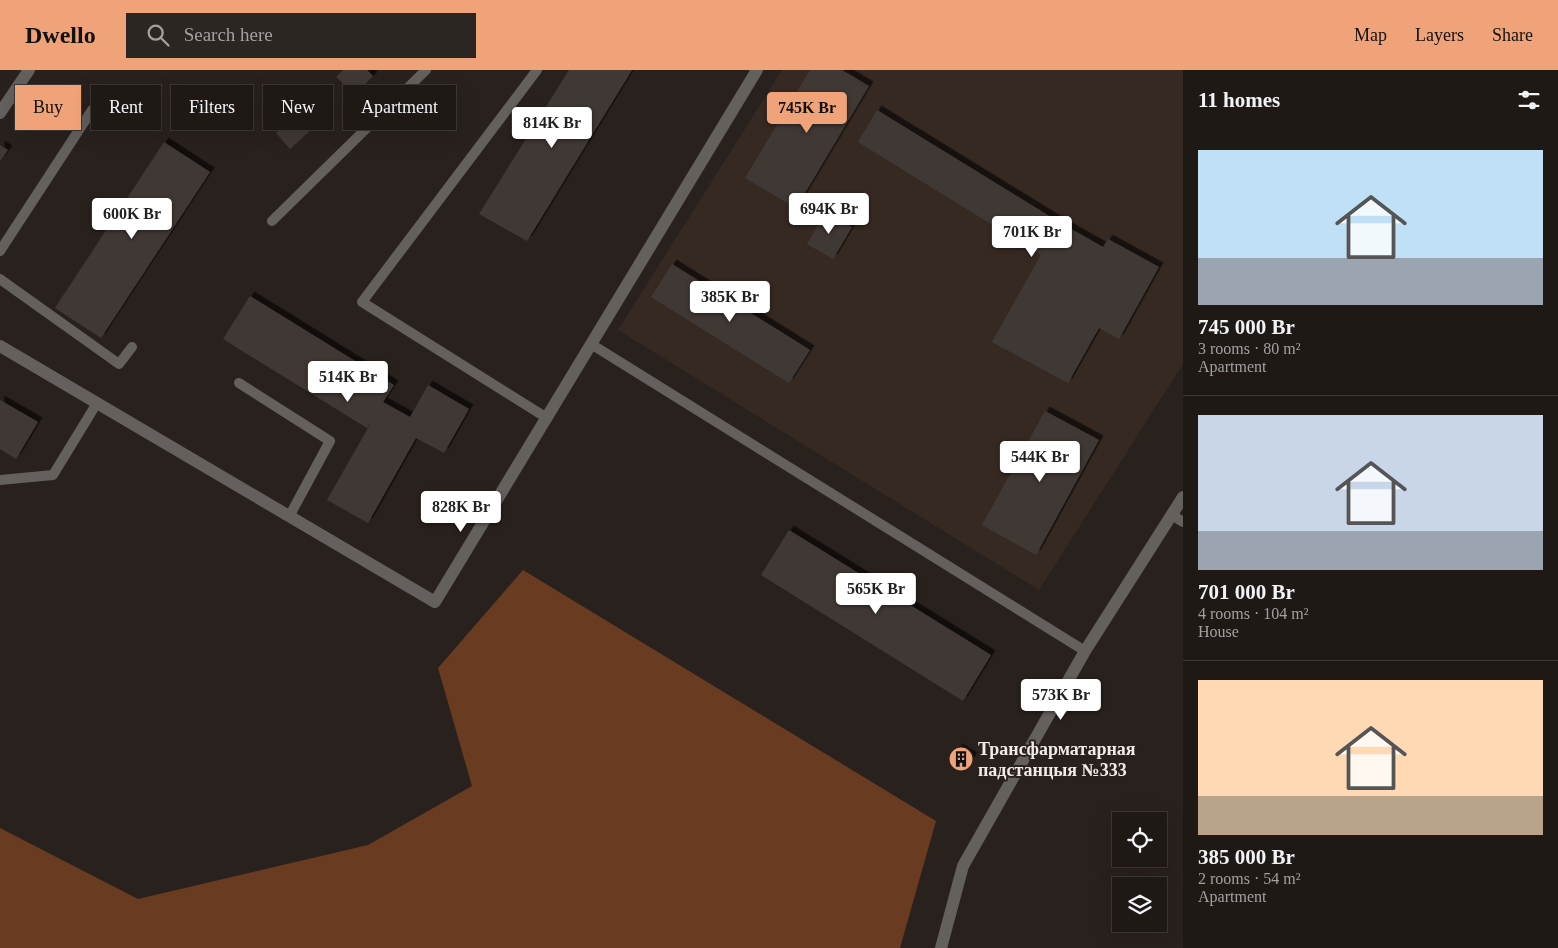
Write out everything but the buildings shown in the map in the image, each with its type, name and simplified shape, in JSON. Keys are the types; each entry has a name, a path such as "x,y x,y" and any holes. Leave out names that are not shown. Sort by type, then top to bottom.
{"street":[{"path":"0,113 29,70"},
{"path":"0,346 435,602 757,70"},
{"path":"942,948 963,866 1085,651 1183,497"}],"lane":[{"path":"272,221 426,70"},
{"path":"537,70 362,302 546,418"},
{"path":"0,251 91,112"},
{"path":"0,280 119,364 132,347"},
{"path":"591,344 1085,651"},
{"path":"240,384 330,441 290,515"},
{"path":"0,480 53,475 97,402"},
{"path":"1172,515 1183,522"}],"shaded area":[{"path":"782,70 1183,70 1183,364 1039,590 618,330"},
{"path":"523,570 936,821 900,948 0,948 0,828 138,899 368,845 472,786 438,668"}],"place":[{"name":"Трансфарматарная падстанцыя №333","path":"961,759"}]}
